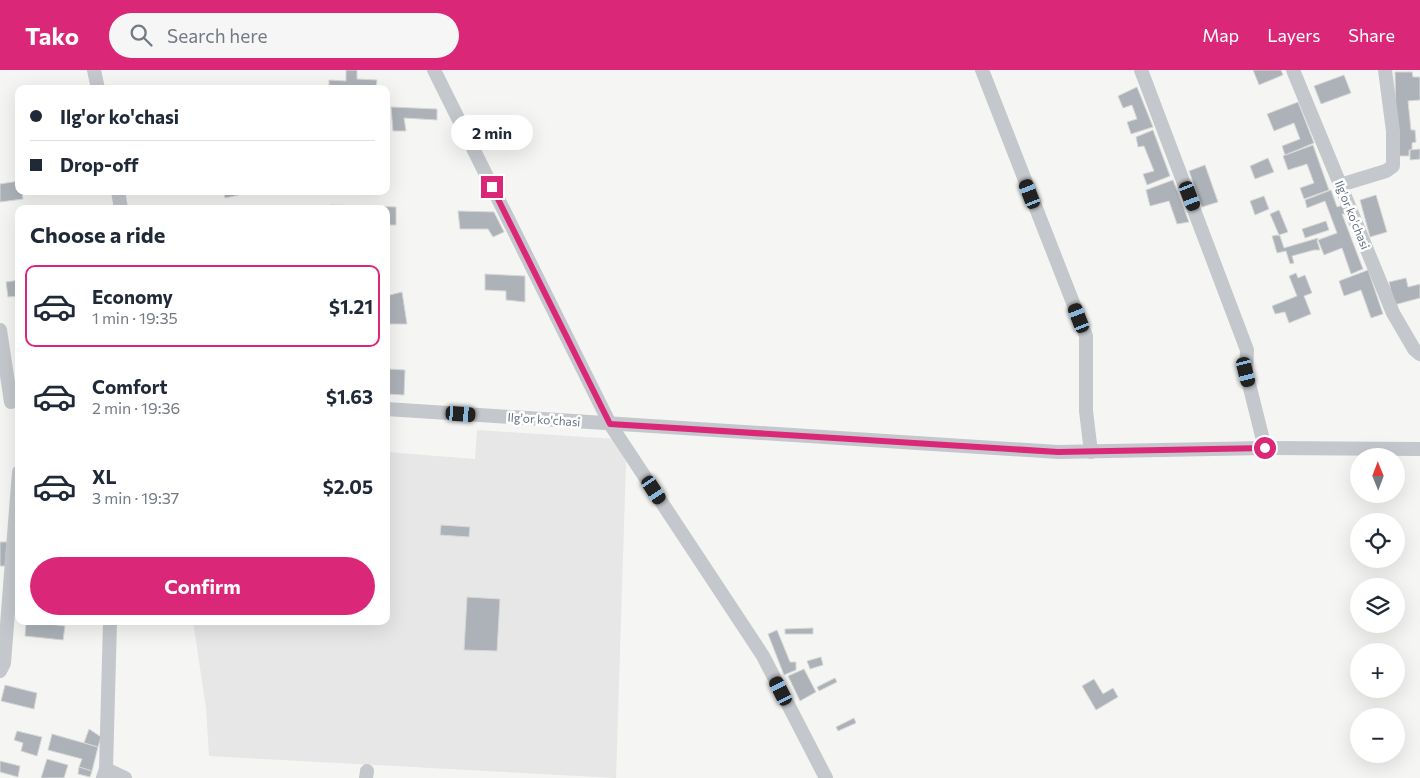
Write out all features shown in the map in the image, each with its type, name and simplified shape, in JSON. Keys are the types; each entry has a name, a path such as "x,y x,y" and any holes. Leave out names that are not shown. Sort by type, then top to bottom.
{"street":[{"path":"94,70 97,85"},
{"path":"434,70 610,424 763,656 826,778"},
{"path":"982,70 1086,336 1086,411 1091,452"},
{"path":"1141,70 1247,350 1246,372 1265,448"},
{"name":"Ilg'or ko'chasi","path":"1293,70 1393,313 1414,349 1420,354"},
{"path":"1340,184 1386,171 1393,166 1393,131 1385,70"},
{"path":"0,330 10,402"},
{"name":"Ilg'or ko'chasi","path":"390,409 1058,452 1265,448 1420,449"},
{"path":"0,671 4,663 15,523"},
{"path":"110,625 104,773 125,778"}],"shaded area":[{"path":"477,430 615,439 626,462 616,778 209,756 206,708 194,625 390,625 390,452 475,459"}],"building":[{"path":"346,70 357,70 357,79 377,80 376,85 329,85 329,80 346,81"},
{"path":"1253,70 1281,70 1283,75 1259,85"},
{"path":"1395,72 1412,72 1413,77 1420,77 1420,100 1408,101 1411,130 1415,130 1416,142 1412,143 1412,150 1409,150 1409,156 1394,156 1396,126"},
{"path":"1344,75 1351,93 1321,104 1314,86"},
{"path":"1137,87 1153,127 1131,134 1127,122 1137,119 1132,105 1123,108 1118,96"},
{"path":"1298,102 1314,143 1285,155 1282,146 1300,139 1294,123 1274,131 1267,114"},
{"path":"391,107 437,109 437,120 404,118 406,131 393,131"},
{"path":"1153,130 1170,176 1147,185 1143,174 1154,171 1144,146 1138,147 1136,137"},
{"path":"1313,145 1329,190 1304,199 1300,188 1314,183 1307,164 1288,170 1283,156"},
{"path":"1420,149 1420,159 1410,160 1410,150"},
{"path":"1268,158 1274,172 1255,179 1250,166"},
{"path":"1205,165 1218,202 1202,207 1189,171"},
{"path":"1173,180 1189,222 1177,224 1169,201 1150,206 1146,190"},
{"path":"15,182 15,195 22,195 23,199 0,202 0,184"},
{"path":"1331,190 1337,207 1343,205 1346,214 1342,214 1363,269 1351,274 1342,248 1324,255 1318,240 1337,233 1325,201 1307,208 1305,200"},
{"path":"225,195 239,195 225,198"},
{"path":"1376,195 1387,232 1370,237 1360,200"},
{"path":"1264,196 1269,209 1255,215 1250,201"},
{"path":"390,207 396,207 396,225 390,225"},
{"path":"1279,210 1288,232 1279,235 1270,214"},
{"path":"458,211 494,212 504,232 493,237 488,229 460,229"},
{"path":"1326,221 1329,230 1305,238 1302,229"},
{"path":"1272,236 1280,236 1284,248 1318,238 1320,250 1292,256 1294,263 1290,264 1286,251 1277,253"},
{"path":"1368,270 1383,314 1371,318 1361,290 1344,296 1339,281"},
{"path":"1296,273 1298,278 1305,275 1312,293 1304,296 1311,314 1289,323 1285,312 1275,314 1272,306 1297,296 1289,276"},
{"path":"485,274 525,276 525,302 506,300 506,291 485,290"},
{"path":"1406,278 1408,287 1420,284 1420,298 1394,305 1389,282"},
{"path":"15,281 15,296 8,297 6,282"},
{"path":"402,292 407,324 390,324 390,295"},
{"path":"390,369 405,370 404,395 390,394"},
{"path":"441,525 470,527 469,537 440,535"},
{"path":"0,542 7,542 5,566 0,566"},
{"path":"467,597 500,599 497,651 464,650"},
{"path":"26,625 65,626 63,640 25,636"},
{"path":"813,628 813,634 785,634 785,629"},
{"path":"777,630 790,662 796,662 796,670 784,675 768,634"},
{"path":"821,657 823,665 810,669 807,661"},
{"path":"804,669 816,692 800,701 788,676"},
{"path":"835,678 837,682 819,691 817,687"},
{"path":"1094,679 1103,694 1113,688 1118,697 1096,710 1082,686"},
{"path":"5,685 37,693 34,709 1,701"},
{"path":"854,718 856,723 838,731 836,727"},
{"path":"89,729 101,737 98,747 84,743"},
{"path":"17,731 42,737 37,756 21,751 23,743 14,740"},
{"path":"52,734 98,747 92,771 79,767 82,759 48,750"},
{"path":"47,759 68,765 64,778 41,778"},
{"path":"0,761 20,766 18,777 0,772"},
{"path":"79,767 92,771 90,777 78,774"}],"route":[{"path":"492,187 610,424 1058,452 1265,448"}]}
